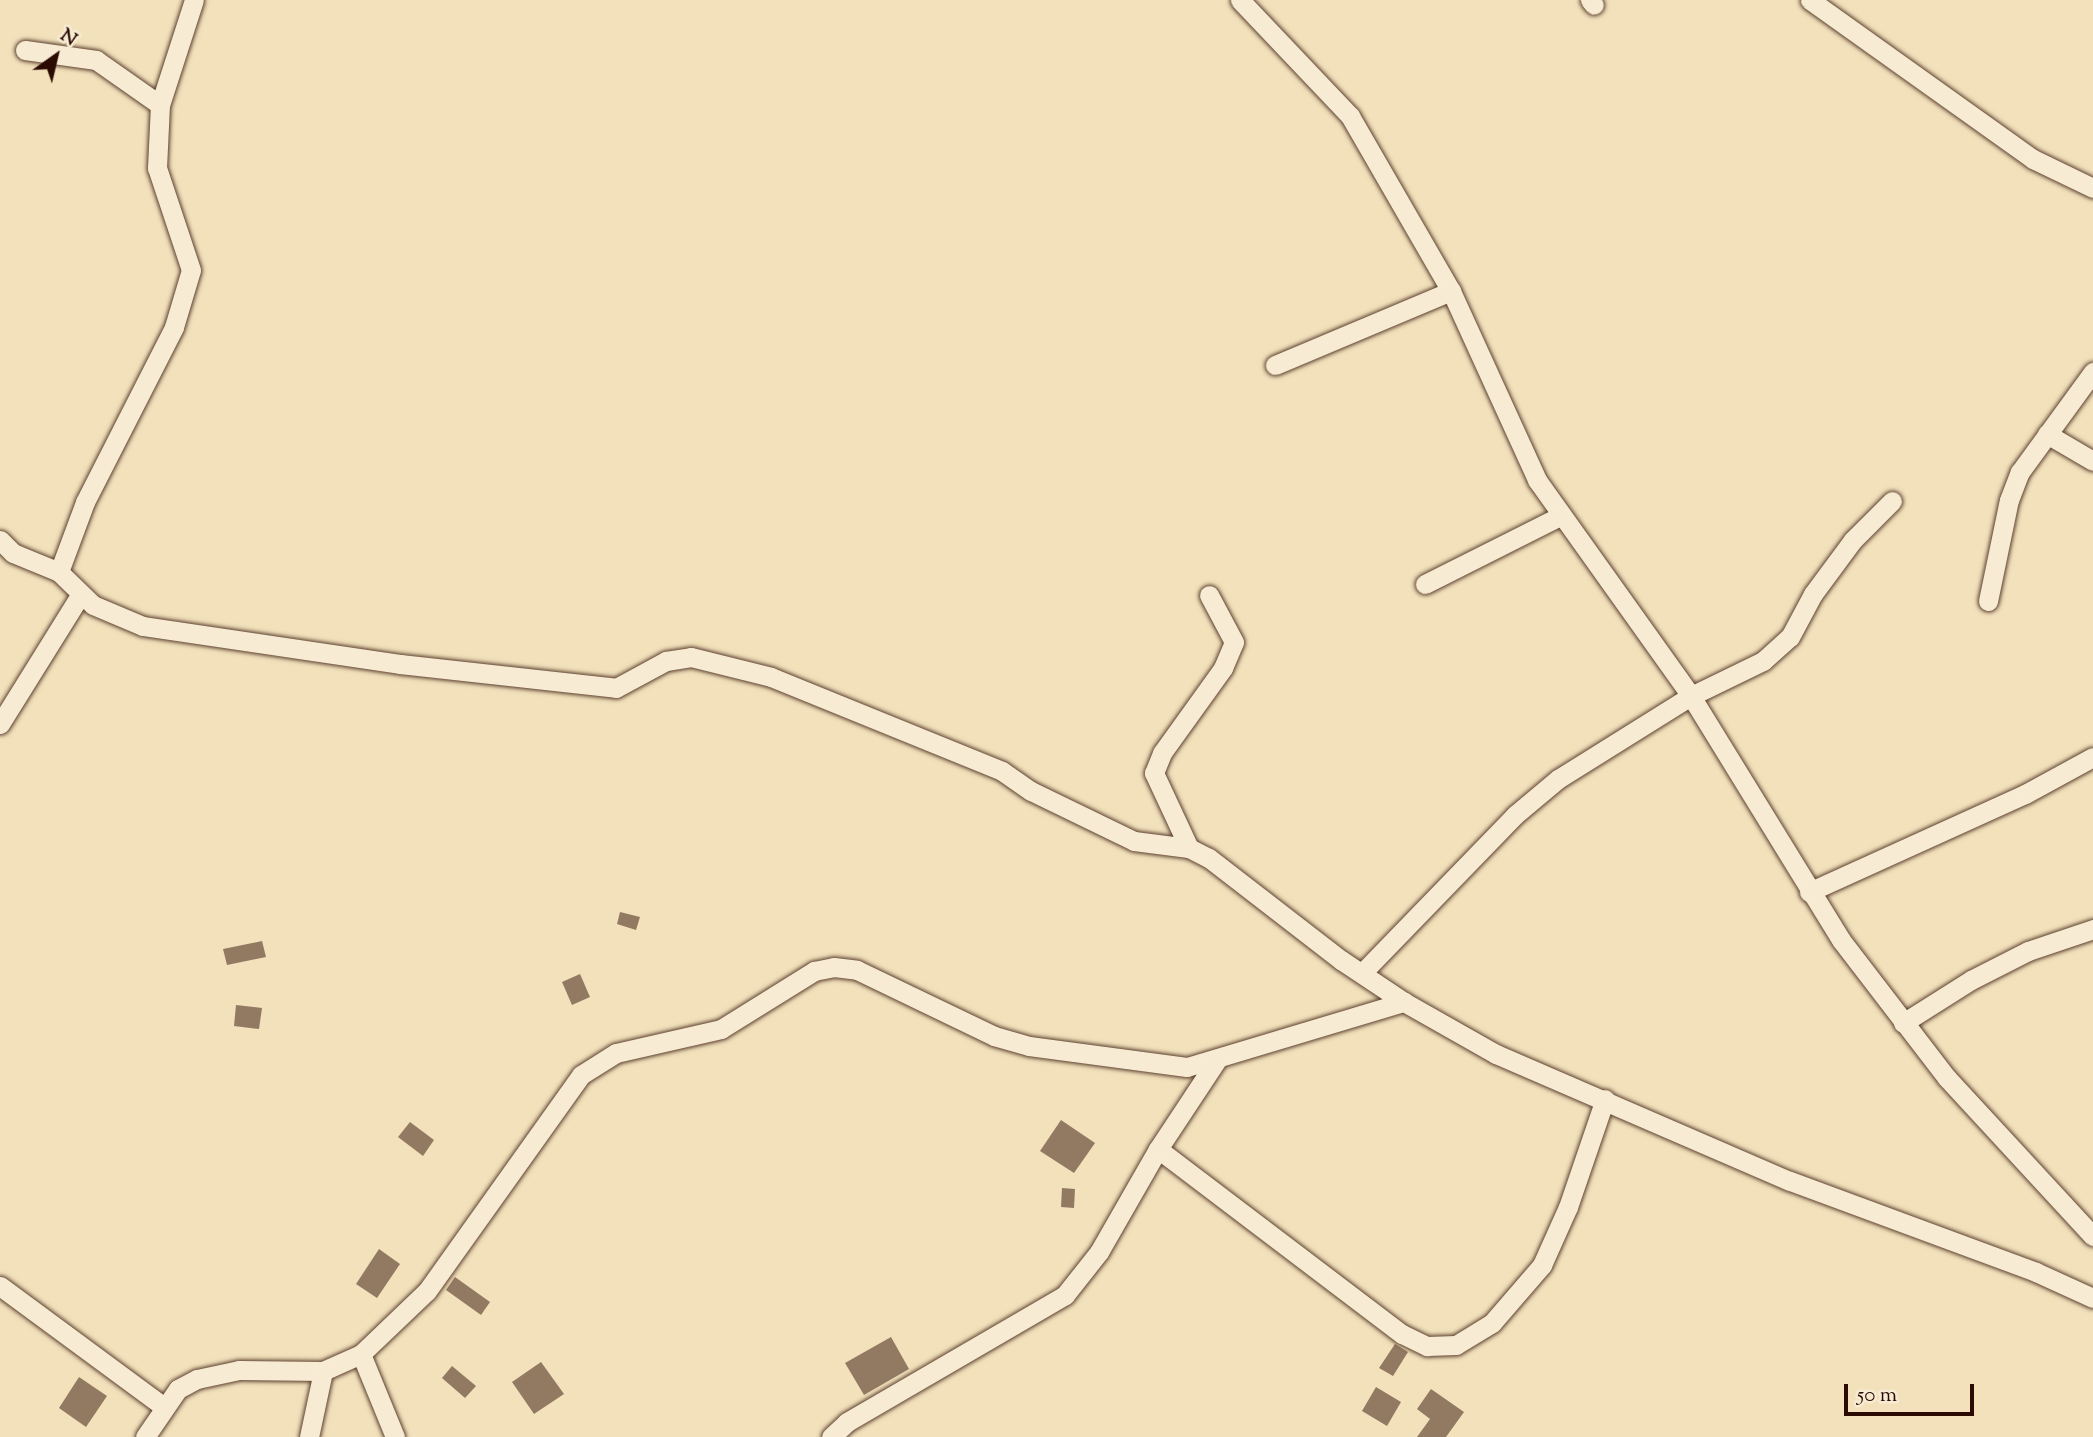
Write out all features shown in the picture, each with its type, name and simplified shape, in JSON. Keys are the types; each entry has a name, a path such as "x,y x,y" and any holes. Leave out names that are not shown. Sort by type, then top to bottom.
{"street":[{"path":"59,572 85,502 174,327 191,270 157,168 160,105 194,0"},
{"path":"1240,0 1350,116 1451,291 1537,480 1560,516 1692,696 1809,892 1903,1023 2093,1236"},
{"path":"1810,0 2033,159 2093,188"},
{"path":"25,50 96,60 160,105"},
{"path":"1275,365 1451,291"},
{"path":"1988,601 2009,500 2020,472 2093,372"},
{"path":"2047,434 2093,461"},
{"path":"1362,974 1515,814 1558,779 1692,696 1763,661 1790,637 1813,594 1853,540 1892,501"},
{"path":"1425,584 1560,516"},
{"path":"0,540 13,553 59,572 93,606 143,626 236,642 616,688 666,661 691,657 771,677 857,709 1002,771 1031,791 1134,841 1189,848 1209,858 1362,974 1404,1002 1496,1054 1790,1181 2093,1298"},
{"path":"0,724 81,594"},
{"path":"1189,848 1154,773 1162,753 1223,668 1234,642 1209,596"},
{"path":"1809,892 2025,794 2093,757"},
{"path":"1903,1023 2028,951 2093,929"},
{"path":"145,1437 163,1406 178,1389 219,1372 323,1371 361,1354 420,1300 478,1223 565,1091 589,1068 616,1053 722,1029 814,971 834,967 857,970 994,1036 1029,1046 1187,1067 1404,1002"},
{"path":"831,1437 847,1422 1065,1294 1099,1252 1158,1149 1217,1060"},
{"path":"1158,1149 1402,1334 1427,1346 1456,1345 1492,1323 1542,1265 1568,1207 1605,1099"},
{"path":"0,1286 163,1406"},
{"path":"361,1354 395,1437"},
{"path":"309,1437 323,1371"}],"building":[{"path":"620,912 640,917 636,930 617,924"},
{"path":"262,941 266,957 227,965 223,949"},
{"path":"580,974 590,997 572,1005 562,982"},
{"path":"236,1005 262,1008 259,1029 234,1026"},
{"path":"1061,1120 1095,1143 1074,1173 1040,1151"},
{"path":"410,1122 434,1140 423,1156 398,1137"},
{"path":"1062,1188 1075,1189 1074,1208 1061,1207"},
{"path":"379,1249 400,1264 377,1298 356,1284"},
{"path":"455,1277 490,1302 481,1315 446,1290"},
{"path":"891,1337 909,1369 864,1395 845,1363"},
{"path":"1395,1344 1408,1352 1393,1376 1379,1368"},
{"path":"541,1362 564,1394 534,1414 512,1382"},
{"path":"452,1366 476,1386 465,1398 442,1378"},
{"path":"79,1377 107,1396 86,1427 59,1408"},
{"path":"1376,1387 1401,1402 1387,1426 1362,1411"},
{"path":"1431,1389 1464,1412 1446,1437 1417,1437 1430,1419 1417,1409"}]}
